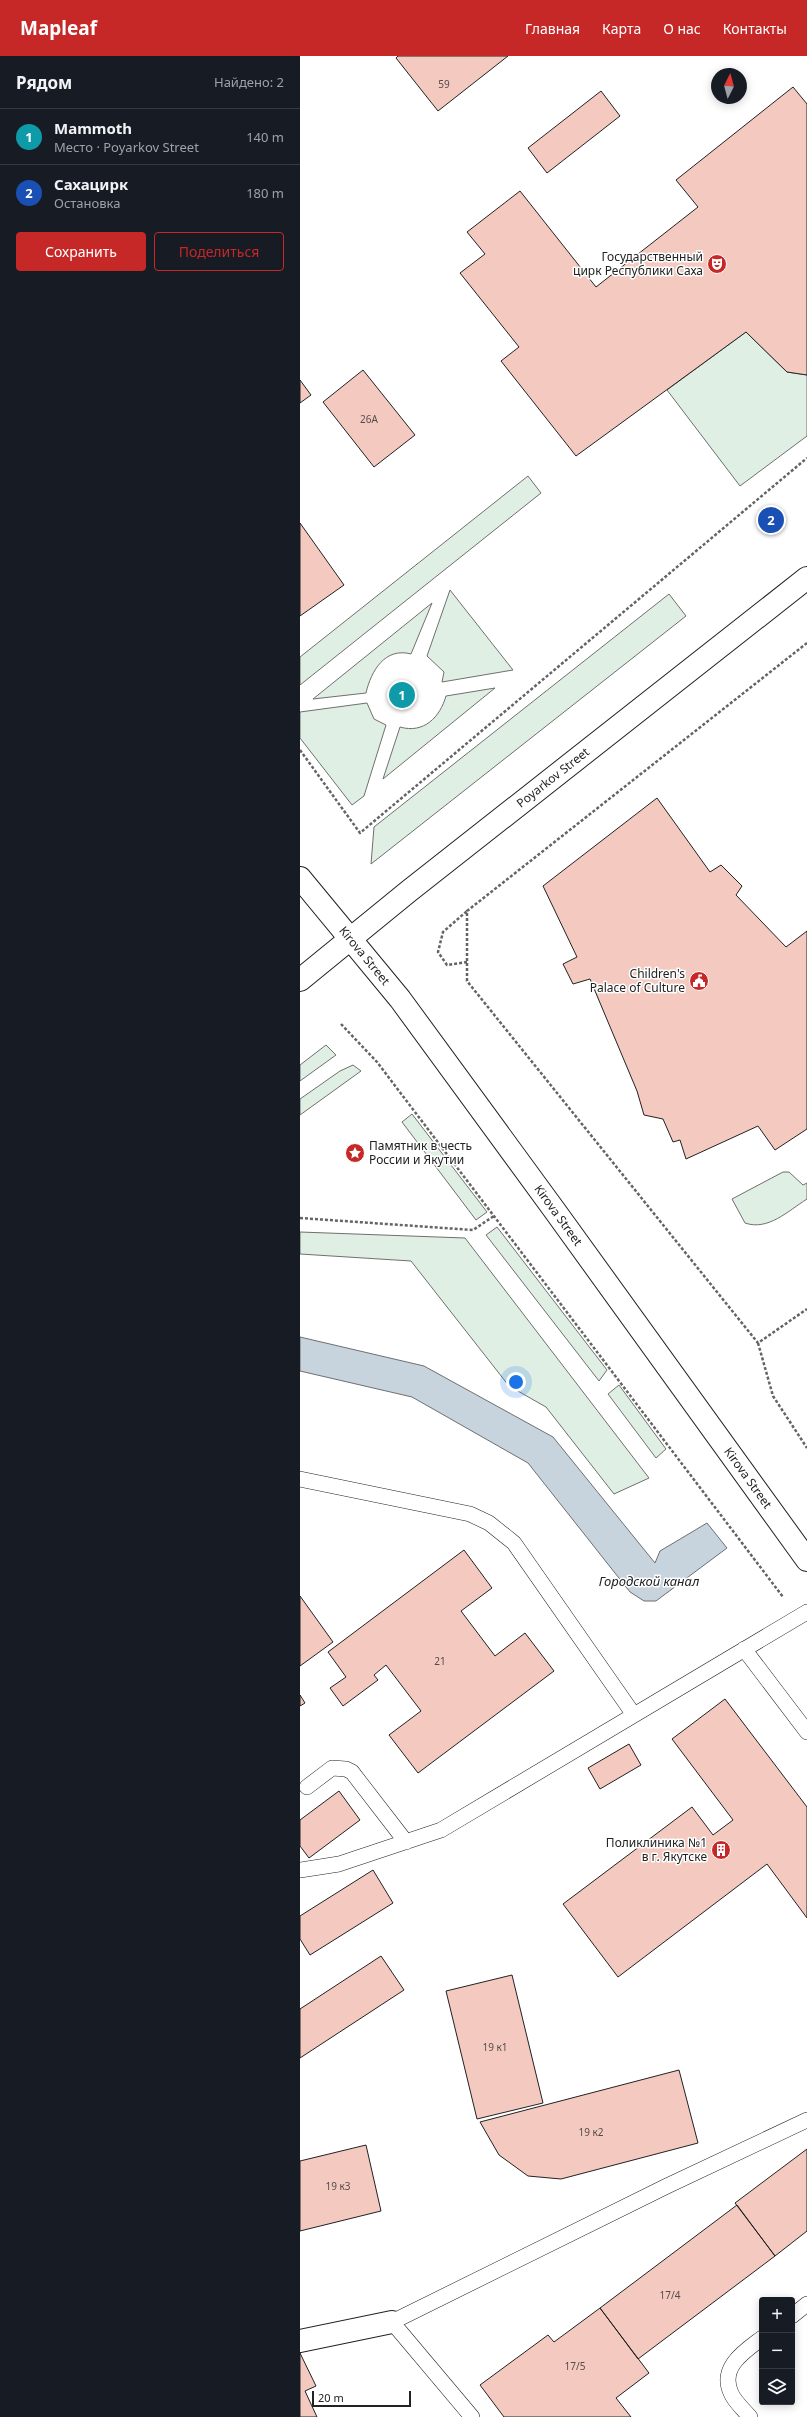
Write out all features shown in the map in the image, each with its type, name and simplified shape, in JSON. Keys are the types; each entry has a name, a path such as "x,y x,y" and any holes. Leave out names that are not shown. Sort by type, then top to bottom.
{"main road":[{"name":"Poyarkov Street","path":"300,980 409,891 807,578"},
{"name":"Kirova Street","path":"300,878 400,999 556,1211 807,1560"},
{"path":"300,2341 392,2322"}],"lane":[{"path":"300,1479 458,1511 470,1514 490,1523 514,1543 634,1715"},
{"path":"300,1870 338,1864 441,1830 802,1614"},
{"path":"744,1649 807,1732"},
{"path":"307,1787 332,1768 352,1772 406,1842"},
{"path":"472,2417 392,2322 667,2186 807,2120"},
{"path":"795,2314 807,2304"},
{"path":"750,2417 731,2394 728,2376 734,2361 759,2340"}],"path":[{"path":"300,750 360,833 807,458"},
{"path":"467,962 447,965 438,952 443,932 467,911 807,643"},
{"path":"467,911 467,981 758,1343 773,1396 807,1448"},
{"path":"341,1024 377,1062 494,1216 802,1614"},
{"path":"300,1218 473,1230 494,1216"},
{"path":"758,1343 807,1309"}],"green space":[{"path":"746,332 787,372 807,375 807,436 740,486 667,390"},
{"path":"528,476 541,493 300,685 300,657"},
{"path":"450,590 513,670 442,682 444,672 427,656"},
{"path":"669,594 686,616 371,864 374,827"},
{"path":"432,603 411,654 394,654 387,657 371,677 366,693 313,699"},
{"path":"495,688 383,779 400,727 409,729 416,728 424,726 430,722 440,711 446,696"},
{"path":"367,703 374,719 386,725 364,796 352,805 300,738 300,712"},
{"path":"326,1045 336,1055 300,1081 300,1065"},
{"path":"353,1065 361,1071 300,1115 300,1099 340,1071"},
{"path":"412,1114 487,1212 476,1220 402,1122"},
{"path":"783,1172 789,1172 803,1185 807,1183 807,1199 770,1222 753,1225 745,1223 732,1199"},
{"path":"497,1227 607,1370 599,1381 486,1235"},
{"path":"300,1232 465,1238 649,1478 614,1494 546,1407 509,1386 411,1261 300,1254"},
{"path":"619,1385 666,1449 656,1458 608,1394"}],"water":[{"name":"Городской канал","path":"300,1337 424,1366 553,1437 655,1563 660,1551 707,1523 727,1548 656,1601 644,1601 630,1592 528,1463 412,1397 300,1371"}],"building":[{"path":"398,56 508,56 438,111 396,58"},
{"name":"Государственный цирк Республики Саха","path":"793,87 807,104 807,375 787,372 746,332 576,456 501,361 519,347 460,273 485,254 467,232 520,191 596,287 698,207 676,180"},
{"path":"601,91 620,116 547,173 528,148"},
{"path":"363,370 415,435 374,467 323,402"},
{"path":"300,380 311,395 300,403"},
{"path":"300,523 344,585 300,616"},
{"name":"Children's Palace of Culture","path":"657,798 710,872 721,865 742,886 736,895 786,947 807,931 807,1129 775,1150 758,1126 686,1159 680,1140 673,1142 663,1119 644,1115 637,1091 590,979 573,984 563,964 577,957 543,886"},
{"path":"464,1550 492,1588 461,1611 495,1656 525,1633 554,1671 418,1773 389,1735 421,1711 386,1665 374,1675 378,1680 343,1706 330,1688 346,1677 328,1652"},
{"path":"300,1596 333,1642 300,1666"},
{"path":"300,1695 305,1703 300,1706"},
{"name":"Поликлиника №1 в г. Якутске","path":"725,1699 807,1807 807,1918 767,1864 618,1977 563,1904 692,1807 713,1835 733,1820 672,1739"},
{"path":"629,1744 641,1765 600,1789 588,1768"},
{"path":"339,1791 360,1820 309,1858 300,1846 300,1820"},
{"path":"373,1870 393,1903 310,1955 300,1939 300,1916"},
{"path":"381,1956 404,1990 300,2058 300,2009"},
{"path":"512,1975 543,2103 477,2119 446,1991"},
{"path":"679,2070 698,2143 561,2179 528,2176 499,2155 480,2122"},
{"path":"366,2145 381,2211 300,2231 300,2161"},
{"path":"807,2149 807,2231 775,2256 735,2203"},
{"path":"737,2205 775,2256 638,2359 600,2308"},
{"path":"600,2308 649,2373 616,2398 631,2417 504,2417 480,2385 548,2335 554,2342"},
{"path":"300,2353 316,2386 305,2391 317,2417 300,2417"}],"place":[{"name":"Государственный цирк Республики Саха","path":"717,264"},
{"name":"Сахацирк","path":"771,520"},
{"name":"Mammoth","path":"402,695"},
{"name":"Children's Palace of Culture","path":"699,981"},
{"name":"Памятник в честь России и Якутии","path":"355,1153"},
{"name":"Поликлиника №1 в г. Якутске","path":"721,1850"}]}
